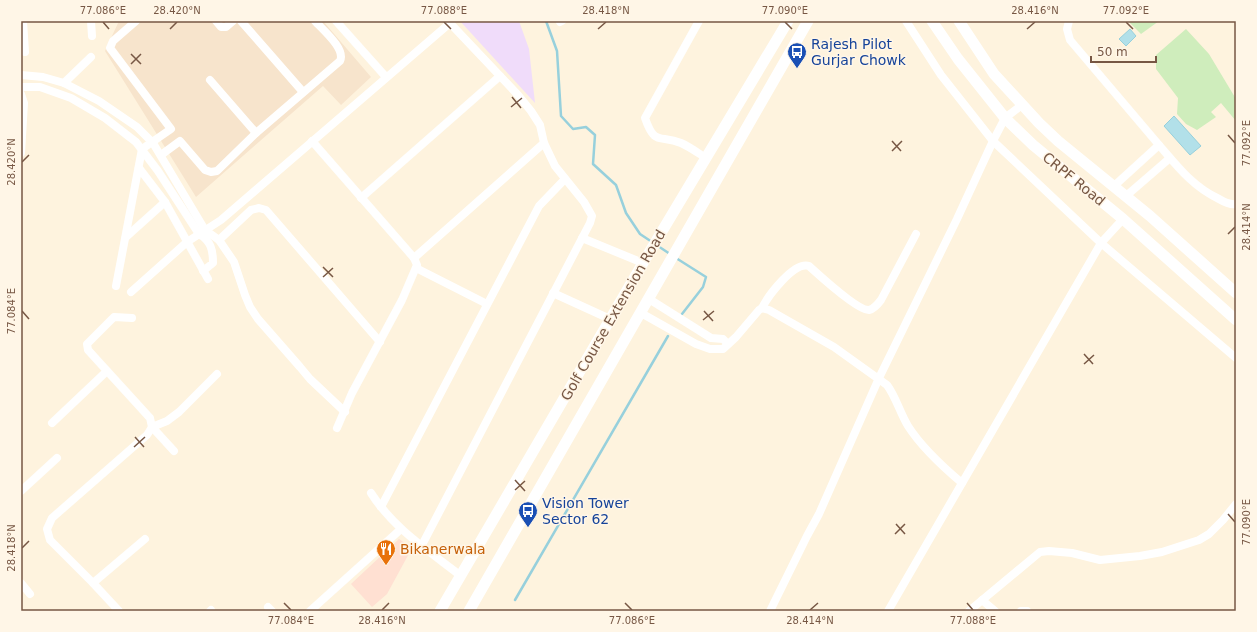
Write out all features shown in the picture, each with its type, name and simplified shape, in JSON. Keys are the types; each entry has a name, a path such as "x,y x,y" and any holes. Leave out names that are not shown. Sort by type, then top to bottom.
{"main road":[{"name":"Golf Course Extension Road","path":"440,611 643,262 788,21"},
{"name":"Golf Course Extension Road","path":"469,611 808,21"},
{"name":"CRPF Road","path":"932,21 958,59 1005,118 1033,146 1123,219 1236,320"},
{"path":"959,21 994,74 1058,141 1150,216 1236,293"},
{"path":"727,123 744,131"}],"street":[{"path":"24,21 25,52"},
{"path":"91,21 92,36"},
{"path":"136,21 113,42 110,48 180,141 205,170 211,172 217,171 256,133 340,61 342,56 340,50 315,21"},
{"path":"216,21 221,27 226,27 233,21"},
{"path":"241,21 303,92"},
{"path":"336,21 386,77"},
{"path":"699,21 645,118 650,131 656,138 680,143 706,158"},
{"path":"906,21 941,75 993,141 1101,243 1236,358"},
{"path":"1069,21 1067,29 1070,40 1170,158 1197,186 1210,195 1228,204 1236,205"},
{"path":"131,292 187,242 221,220 449,22 518,95 531,111 540,125 548,154 555,166 584,202 592,216 590,223 422,545"},
{"path":"64,83 91,57"},
{"path":"21,75 43,77 64,83 99,101 137,127 153,143 161,155 202,232 219,240 234,262 250,307 310,379 345,412"},
{"path":"361,198 500,76"},
{"path":"210,80 256,133"},
{"path":"21,87 40,87 71,98 105,118 136,142 158,170 206,238 213,252 213,263 203,271"},
{"path":"21,94 24,103 21,153"},
{"path":"770,611 819,514 879,378 993,141 1005,118 1022,105"},
{"path":"142,149 153,143 171,129"},
{"path":"161,155 180,141"},
{"path":"312,141 414,258 417,265 402,300 352,393 337,428"},
{"path":"414,258 544,143"},
{"path":"1114,186 1159,145"},
{"path":"116,286 142,149"},
{"path":"1126,196 1170,158"},
{"path":"139,168 165,202 208,279"},
{"path":"382,507 539,206 565,179"},
{"path":"126,237 165,202"},
{"path":"219,240 251,210 259,208 266,210 380,342"},
{"path":"888,611 1101,243 1123,219"},
{"path":"641,313 696,344 710,349 723,349 740,332 756,312 762,308 773,290 791,273 804,264 809,266 854,304 863,309 870,310 881,300 916,234"},
{"path":"582,238 643,262"},
{"path":"416,268 488,304"},
{"path":"553,294 610,319"},
{"path":"649,298 711,338 723,339 728,344"},
{"path":"762,308 769,310 834,346 879,378 892,392 903,417 918,440 962,483"},
{"path":"132,318 114,317 86,344 88,350 150,418 152,427 174,451"},
{"path":"52,423 107,371"},
{"path":"119,611 94,583 50,540 48,529 52,518 147,435 152,427 167,421 179,412 217,374"},
{"path":"21,491 57,458"},
{"path":"371,493 401,528 461,576"},
{"path":"969,611 1040,552 1049,551 1072,553 1100,560 1162,552 1199,540 1209,534 1236,504"},
{"path":"310,611 401,528"},
{"path":"94,583 145,539"},
{"path":"21,583 30,594"},
{"path":"982,600 995,611"},
{"path":"1021,611 1027,611"}],"shaded area":[{"path":"119,21 323,21 371,77 341,105 323,86 196,197 105,51"},
{"path":"460,21 519,21 529,49 535,103"},
{"name":"Bikanerwala","path":"399,539 412,548 387,594 372,607 351,584"}],"green space":[{"path":"1128,21 1159,21 1141,34"},
{"path":"1186,29 1209,54 1236,99 1236,121 1221,103 1211,112 1216,117 1197,130 1186,124 1177,114 1178,98 1156,69 1156,55"}],"water":[{"path":"1130,29 1136,36 1126,46 1119,39"},
{"path":"1174,116 1201,146 1190,155 1164,126"}],"waterway":[{"path":"546,21 557,51 561,116 573,129 586,127 595,135 593,164 616,185 626,213 640,234 652,242"},
{"path":"658,246 670,254"},
{"path":"676,258 706,277 703,287 682,314"},
{"path":"515,600 668,336"}],"place":[{"name":"Rajesh Pilot Gurjar Chowk","path":"797,69"},
{"name":"Vision Tower Sector 62","path":"528,528"},
{"name":"Bikanerwala","path":"386,566"}]}
